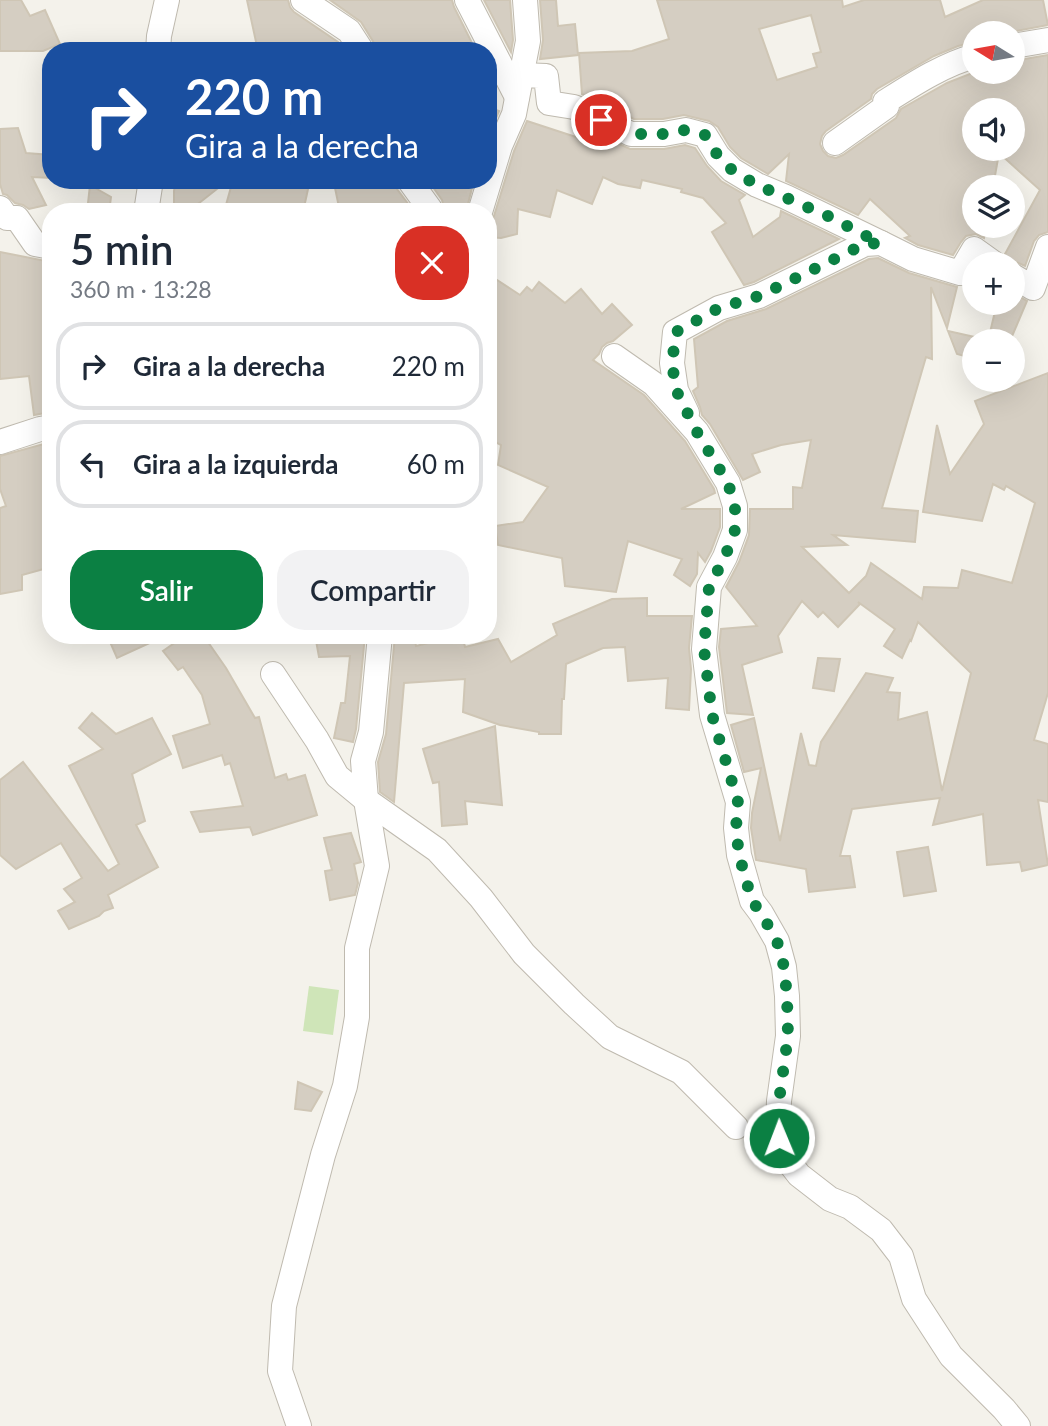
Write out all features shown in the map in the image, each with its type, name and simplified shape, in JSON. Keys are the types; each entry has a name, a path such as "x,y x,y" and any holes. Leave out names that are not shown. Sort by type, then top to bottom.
{"street":[{"path":"159,42 167,0"},
{"path":"303,0 349,31 356,42"},
{"path":"467,0 492,42"},
{"path":"497,156 514,114 528,41 525,0"},
{"path":"1026,44 1048,40"},
{"path":"497,50 519,86"},
{"path":"835,142 887,106 885,102 962,60"},
{"path":"519,86 545,76 549,103 574,107 631,134 663,134 686,130 705,135 718,156 732,170 757,185 830,217 913,259 960,273 962,270"},
{"path":"0,208 8,218 17,218 35,244 42,245"},
{"path":"880,243 865,244 759,296 719,308 676,332 672,363 676,390 697,432 728,483 735,506 735,530 725,557 709,587 704,649 712,715 738,802 736,828 739,855 752,901 777,941 784,967 788,1036 779,1101 781,1152 799,1175 830,1199 850,1207 881,1230 901,1256 914,1299 946,1348 1018,1426"},
{"path":"1025,283 1033,288 1048,247"},
{"path":"614,356 654,384 697,432"},
{"path":"0,442 42,429"},
{"path":"299,1426 280,1371 284,1306 323,1154 345,1086 352,1045 356,1017 357,948 377,866 366,800 363,761 371,732 379,644"},
{"path":"273,674 317,740 337,776 437,850 481,898 524,954 610,1037 681,1072 736,1127"}],"green space":[{"path":"309,986 339,990 333,1035 303,1031"}],"building":[{"path":"0,0 21,0 30,16 45,10 59,42 42,42 42,51 0,51"},
{"path":"247,0 288,0 294,12 338,42 256,42"},
{"path":"330,0 452,0 472,42 373,42 361,22"},
{"path":"484,0 510,0 513,40 511,52"},
{"path":"540,0 556,0 558,26 575,24 578,55 540,59 543,40"},
{"path":"657,0 842,0 843,7 864,0 940,0 945,17 983,0 1043,0 1048,25 1026,29 1026,21 962,21 962,45 934,56 877,89 871,99 826,131 820,144 828,156 836,158 843,155 896,118 901,109 962,77 962,84 1026,84 1026,59 1048,55 1048,232 1039,235 1034,241 1025,266 1025,252 1006,252 1014,238 1025,238 1025,217 1040,190 1008,161 1025,161 1025,98 962,98 962,161 998,161 995,175 962,175 962,238 964,238 953,255 918,245 905,238 910,236 870,199 858,215 786,181 789,154 768,174 741,158 730,147 718,127 709,121 684,115 663,119 634,119 582,94 579,53 632,51 669,39","holes":["811,15 821,52 813,54 817,67 777,80 759,29"]},
{"path":"527,121 585,140 584,128 630,149 664,149 685,145 695,148 721,181 745,195 739,200 753,237 780,217 781,211 839,239 744,285 712,232 726,223 703,198 681,192 682,189 642,180 640,188 618,184 603,177 592,204 557,190 550,217 518,209 517,234 497,238 497,206 514,151"},
{"path":"18,128 26,153 42,154 42,178 32,177 45,203 42,203 42,206 29,209 3,194 0,184 0,129"},
{"path":"90,189 97,189 111,197 110,203 88,203"},
{"path":"217,189 199,203 174,203 174,191"},
{"path":"230,189 308,189 305,203 227,203"},
{"path":"335,189 397,189 408,203 338,203"},
{"path":"434,189 472,189 468,203 443,203"},
{"path":"0,252 42,260 42,414 34,415 29,376 0,379"},
{"path":"878,258 909,273 957,287 947,328 931,287 932,359 926,357 882,508 918,511 915,542 833,535 847,545 802,547 849,593 866,576 871,563 922,599 924,587 958,588 962,570 1012,583 1035,503 1006,486 1004,490 993,484 982,521 923,512 937,425 950,474 984,424 975,401 998,392 1025,392 1025,382 1048,373 1048,693 1034,740 1048,744 1048,802 1038,800 1048,865 1022,871 1020,862 987,865 983,814 933,825 940,798 852,809 840,856 850,856 855,887 809,892 806,869 756,860 751,828 761,768 744,772 731,725 754,718 780,841 801,733 809,765 816,766 821,742 866,673 893,678 887,692 900,693 898,720 927,712 942,791 971,673 918,622 902,658 884,646 895,629 858,602 860,604 838,627 823,612 818,617 802,601 778,636 782,652 742,665 753,715 727,713 719,647 721,629 757,626 726,587 749,535 750,509 793,509 793,487 802,488 811,440 752,454 760,472 743,480 702,415 693,391 698,387 694,339 727,321 766,309 869,259"},
{"path":"497,280 520,295 527,287 532,291 539,282 565,303 581,289 602,314 612,304 632,325 602,347 593,360 644,395 685,441 714,489 715,493 681,509 720,509 720,527 711,551 705,562 698,553 697,574 690,586 674,575 682,559 628,541 616,592 565,586 562,558 498,545 497,526 523,522 548,487 498,465 501,445 497,443"},
{"path":"994,315 1021,315 1015,329 991,329"},
{"path":"948,331 962,334 962,355 957,354"},
{"path":"42,444 42,569 22,575 22,590 0,594 0,508 6,506 0,489 0,456"},
{"path":"647,598 647,616 692,616 689,710 666,708 668,678 628,681 625,647 603,648 566,664 561,734 539,734 500,725 463,712 465,679 404,683 394,802 380,792 378,762 386,734 394,644 464,644 465,647 497,644 498,639 511,662 557,635 553,624 612,599"},
{"path":"111,644 147,644 117,658"},
{"path":"173,644 209,644 255,718 259,717 275,778 286,774 288,780 305,775 317,815 253,835 250,827 200,832 191,812 243,806 230,763 225,765 222,755 183,768 173,736 210,724 202,695 183,667 178,670 163,651"},
{"path":"317,644 364,644 353,742 334,738 341,703 345,703 350,656 319,657"},
{"path":"818,658 840,659 834,691 813,688"},
{"path":"92,713 116,734 152,718 171,754 132,774 145,821 136,825 158,867 108,895 113,908 69,929 58,911 75,902 64,889 82,878 61,843 16,869 0,855 0,780 23,762 108,871 119,864 69,766 103,749 79,728"},
{"path":"495,726 502,805 465,801 467,824 442,826 439,782 433,783 423,749"},
{"path":"351,833 361,862 354,864 358,883 355,895 330,900 325,871 332,870 324,838"},
{"path":"928,847 936,891 904,896 897,852"},
{"path":"298,1082 322,1092 311,1111 295,1109"}],"route":[{"path":"601,120 631,134 663,134 686,130 705,135 718,156 732,170 757,185 830,217 880,243 865,244 759,296 719,308 676,332 672,363 676,390 697,432 728,483 735,506 735,530 725,557 709,587 704,649 712,715 738,802 736,828 739,855 752,901 777,941 784,967 788,1036 779,1101 779,1138"}]}
